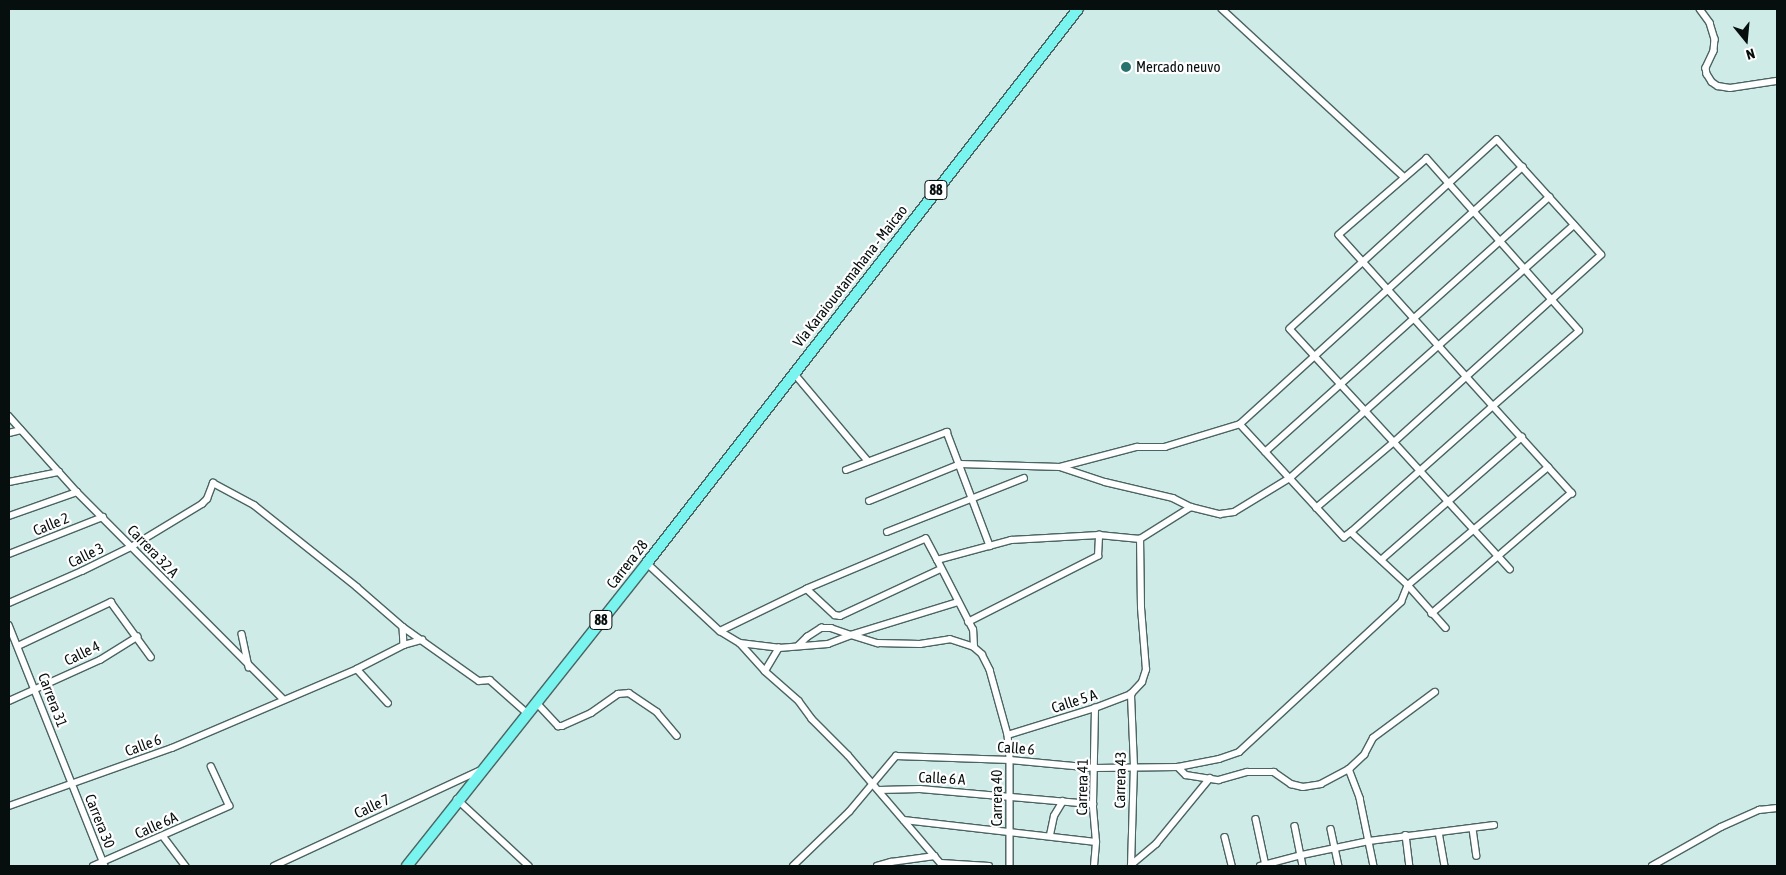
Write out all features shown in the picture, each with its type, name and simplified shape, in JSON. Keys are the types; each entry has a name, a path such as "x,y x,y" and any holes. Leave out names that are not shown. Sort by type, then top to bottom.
{"highway":[{"name":"Vía Karaiouotamahana - Maicao","path":"794,373 1078,9"},
{"name":"Carrera 28","path":"407,866 457,799 647,563 794,373"}],"street":[{"path":"1222,9 1404,177"},
{"path":"1700,9 1708,19 1714,33 1714,51 1706,68 1712,82 1718,86 1730,88 1777,81"},
{"path":"1316,508 1394,442 1601,256 1496,140 1290,329 1394,442 1448,502 1510,569"},
{"path":"1240,424 1344,537 1351,532 1493,406 1579,331 1427,159 1404,177 1339,236 1438,346 1466,376 1493,406 1522,438 1548,467 1572,493 1432,614"},
{"path":"869,500 960,464 1060,467 1137,447 1165,447 1240,424 1522,168"},
{"path":"1264,452 1548,197"},
{"path":"1060,467 1104,482 1173,498 1191,507 1220,514 1234,512 1290,478 1574,225"},
{"path":"794,373 868,461"},
{"name":"Carrera 32 A","path":"9,416 77,492 249,667 283,699"},
{"path":"9,433 21,430"},
{"path":"846,470 947,432 990,546"},
{"path":"1381,560 1522,438"},
{"path":"1408,585 1548,467"},
{"path":"9,482 59,472"},
{"path":"887,532 1024,478"},
{"name":"Calle 3","path":"9,603 82,572 131,547 202,504 207,499 213,483 261,511 357,587 403,627"},
{"path":"9,516 77,492"},
{"path":"937,560 1011,540 1099,535 1140,539 1191,507"},
{"name":"Calle 2","path":"9,554 102,516"},
{"path":"1351,532 1408,585 1446,628"},
{"path":"968,622 1098,556 1099,535"},
{"path":"720,631 807,590 926,539 973,630 974,647 950,639 920,644 878,643 831,628 821,628 807,637 798,646"},
{"name":"Calle 5 A","path":"1008,735 1095,708 1131,694 1142,682 1146,670 1141,608 1140,539"},
{"path":"647,563 720,631 740,643 765,671 799,701 812,719 848,755 942,864 989,866"},
{"path":"807,590 835,615 840,616 941,569"},
{"name":"Calle 6","path":"872,782 896,756 1010,760 1095,768 1178,767 1219,759 1238,752 1401,602 1408,585"},
{"path":"740,643 780,648 828,644 958,602"},
{"path":"18,646 112,603 151,657"},
{"name":"Carrera 31","path":"9,625 72,784"},
{"path":"403,627 479,681 490,680 527,713"},
{"path":"403,627 404,645"},
{"path":"242,634 249,667"},
{"name":"Calle 4","path":"9,701 100,660 137,637"},
{"name":"Calle 6","path":"9,806 172,748 357,669 404,645 422,640"},
{"name":"Carrera 40","path":"974,647 982,654 990,670 1008,735 1010,760 1010,866"},
{"path":"765,671 780,648"},
{"path":"357,669 388,703"},
{"path":"1178,767 1186,775 1219,780 1247,772 1274,772 1291,784 1303,787 1321,784 1349,769 1364,755 1373,738 1435,692"},
{"path":"536,702 558,726 562,726 591,713 618,694 629,693 657,712 676,736"},
{"name":"Carrera 43","path":"1131,694 1134,768 1131,866"},
{"name":"Carrera 41","path":"1094,866 1096,842 1093,804 1095,708"},
{"name":"Calle 6A","path":"93,866 104,864 228,806 211,768"},
{"path":"1349,769 1360,798 1374,866"},
{"name":"Calle 7","path":"274,866 482,770"},
{"path":"1131,866 1156,844 1210,778"},
{"path":"793,866 849,812 872,782"},
{"name":"Carrera 30","path":"72,784 104,864"},
{"name":"Calle 6 A","path":"879,790 920,789 1009,795 1093,804"},
{"path":"457,799 528,866"},
{"path":"1050,835 1054,816 1063,801"},
{"path":"1652,866 1721,827 1759,810 1777,808"},
{"path":"904,820 1010,833 1050,835 1096,842"},
{"path":"1256,820 1264,866 1302,855 1369,841 1494,825"},
{"path":"1295,826 1304,866"},
{"path":"1332,828 1339,866"},
{"path":"1473,829 1477,856"},
{"path":"1439,832 1445,866"},
{"path":"1406,835 1410,866"},
{"path":"163,836 186,866"},
{"path":"1225,838 1232,866"},
{"path":"877,866 891,862 935,856"}],"place":[{"name":"Mercado neuvo","path":"1126,67"}]}
